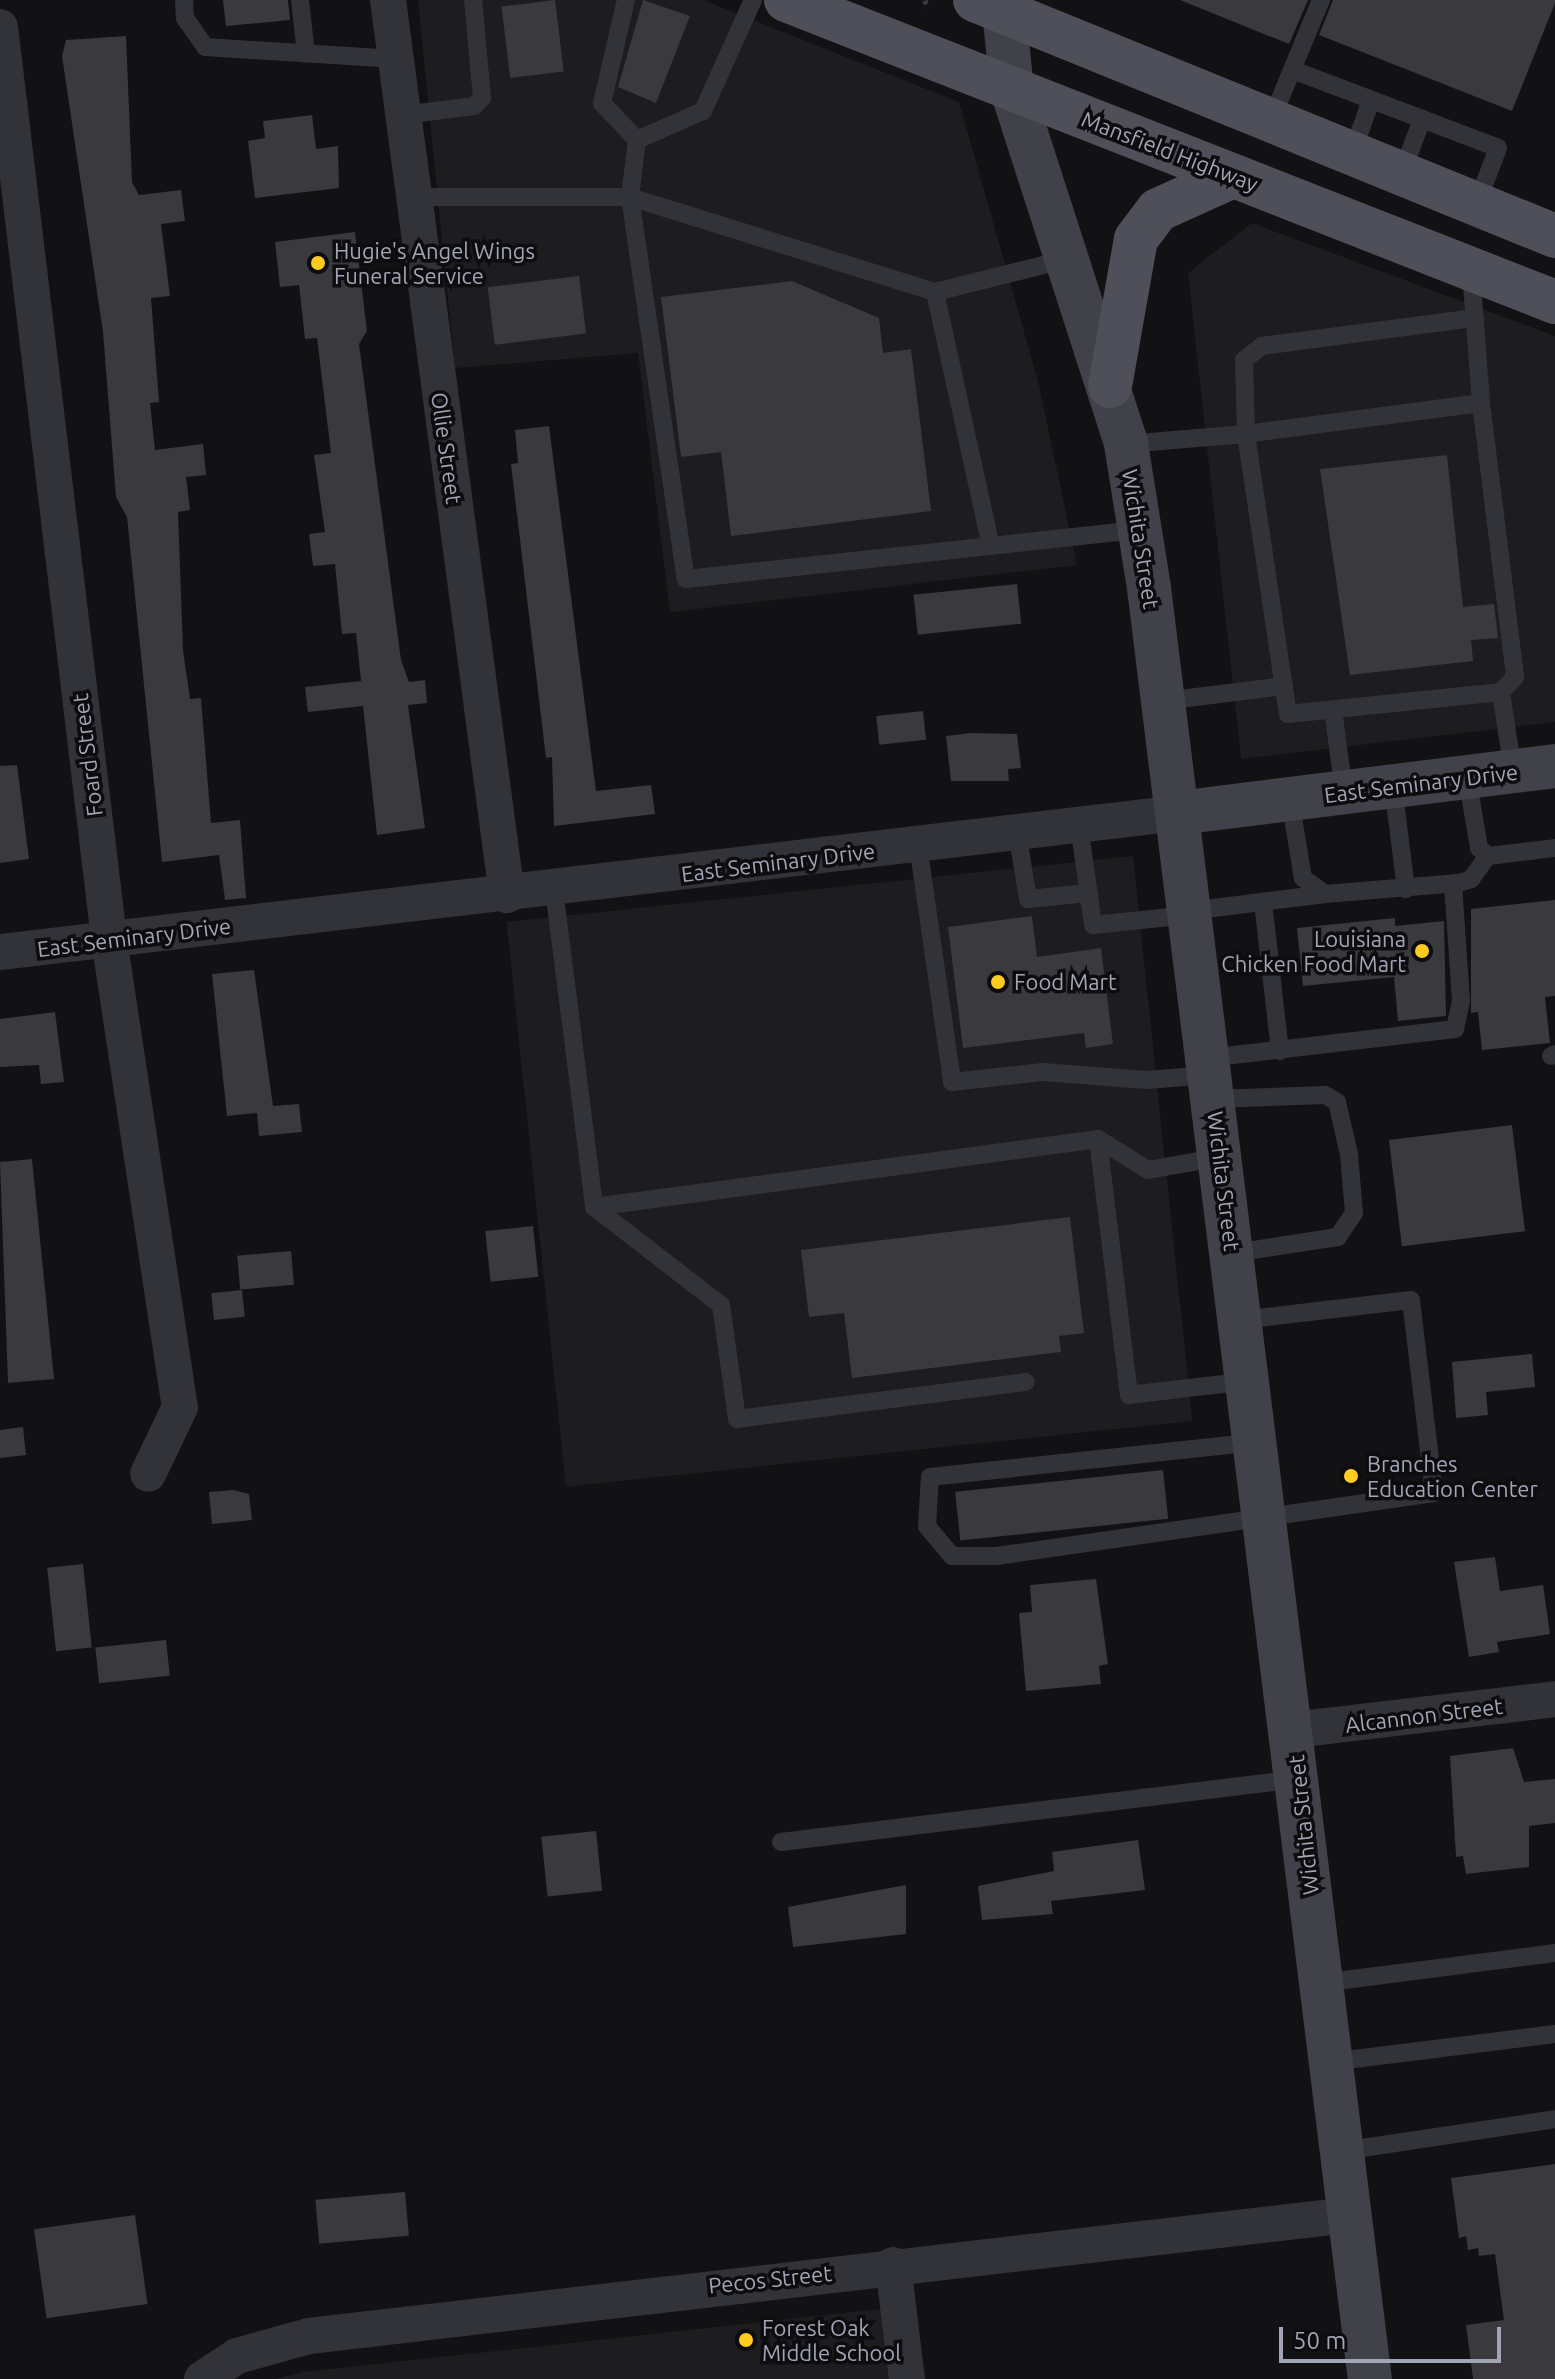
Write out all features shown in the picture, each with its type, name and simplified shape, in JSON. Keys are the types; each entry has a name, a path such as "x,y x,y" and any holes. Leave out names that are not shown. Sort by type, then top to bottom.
{"main road":[{"name":"Mansfield Highway","path":"786,0 1555,302"},
{"name":"Wichita Street","path":"994,4 1012,90 1110,386 1126,444 1140,530 1293,1730 1340,2151 1370,2379"},
{"path":"994,4 1270,125 1555,236"},
{"path":"1110,386 1136,239 1158,210 1233,176"},
{"name":"East Seminary Drive","path":"1178,813 1555,766"}],"street":[{"name":"Ollie Street","path":"388,0 507,895"},
{"name":"Foard Street","path":"0,27 109,939 180,1407 148,1474"},
{"name":"East Seminary Drive","path":"0,952 507,895 1178,813"},
{"name":"Alcannon Street","path":"1293,1730 1555,1699"},
{"name":"Pecos Street","path":"202,2379 237,2356 309,2336 893,2265 1348,2215"},
{"path":"893,2265 907,2379"}],"lane":[{"path":"184,0 185,18 205,47 396,59"},
{"path":"300,0 306,54"},
{"path":"403,115 474,106 482,98 473,0"},
{"path":"626,0 602,103 637,140"},
{"path":"637,140 703,111 753,0"},
{"path":"1270,125 1321,0"},
{"path":"1293,70 1498,148 1476,206"},
{"path":"1351,157 1371,100"},
{"path":"1401,176 1422,119"},
{"path":"637,140 630,197 686,579 1140,530"},
{"path":"414,197 630,197 935,292 1068,259"},
{"path":"1471,269 1475,318 1481,403 1515,677 1501,692 1288,714 1246,434 1244,360 1252,350 1475,318"},
{"path":"935,292 991,546"},
{"path":"1126,444 1246,434 1481,403"},
{"path":"1164,701 1284,686"},
{"path":"1501,692 1513,771"},
{"path":"1333,710 1344,792"},
{"path":"1467,777 1479,848 1488,856"},
{"path":"1393,786 1406,889"},
{"path":"1290,799 1303,878 1325,894"},
{"path":"1079,825 1093,925 1325,894 1453,883 1471,879 1488,856 1555,848"},
{"path":"1017,832 1028,899 1089,893"},
{"path":"918,845 952,1082 1043,1072 1146,1080 1211,1078 1325,1095 1337,1102 1349,1154 1354,1213 1338,1237 1233,1253"},
{"path":"1211,1078 1280,1051 1455,1029 1461,1001 1453,883"},
{"path":"554,889 594,1207 721,1305 737,1419 1026,1382"},
{"path":"1263,902 1280,1051"},
{"path":"594,1207 1098,1139 1148,1170 1221,1156"},
{"path":"1098,1139 1129,1395 1249,1381"},
{"path":"1241,1320 1411,1300 1434,1493 1266,1520 999,1556 952,1556 927,1526 930,1477 1256,1442"},
{"path":"781,1842 1298,1779"},
{"path":"1321,1983 1555,1953"},
{"path":"1330,2062 1555,2034"},
{"path":"1340,2151 1555,2119"}],"path":[{"path":"925,0 928,10"}],"shaded area":[{"path":"418,0 703,0 959,102 1038,381 1077,565 670,612 638,353 455,368"},
{"path":"1252,223 1555,336 1555,722 1241,759 1188,273"},
{"path":"1133,856 1192,1421 566,1487 506,922"},
{"name":"Forest Oak Middle School","path":"891,2308 899,2379 275,2379 303,2372"}],"building":[{"path":"223,0 288,0 290,20 226,26"},
{"path":"555,0 564,71 510,78 501,7"},
{"path":"643,0 690,16 656,103 618,87"},
{"path":"1180,0 1308,0 1289,44"},
{"path":"1333,0 1555,0 1555,3 1512,111 1319,35"},
{"path":"126,36 132,182 139,195 181,190 185,221 161,224 170,296 151,298 159,402 150,403 155,450 203,444 206,475 186,477 190,510 178,512 183,650 190,699 201,698 211,823 240,820 246,898 225,900 219,855 162,862 127,517 116,497 103,332 62,56 66,40"},
{"path":"312,115 316,149 338,146 339,188 255,198 248,141 265,138 263,121"},
{"path":"355,232 367,331 359,344 401,660 409,682 425,680 427,703 408,705 425,828 377,835 363,706 308,712 305,687 361,681 356,633 342,634 335,564 313,566 309,534 325,532 314,455 331,453 317,338 305,339 299,285 280,287 275,242"},
{"path":"579,276 586,334 495,345 488,287"},
{"path":"792,281 879,318 883,353 911,349 931,511 731,536 721,452 681,457 661,297"},
{"path":"549,426 596,791 651,785 655,814 554,826 552,757 546,758 511,464 518,463 515,430"},
{"path":"1447,455 1463,607 1494,604 1498,638 1471,640 1473,661 1350,675 1320,469"},
{"path":"1017,584 1021,624 918,635 914,595"},
{"path":"923,711 926,740 879,745 876,716"},
{"path":"1017,734 1021,768 1008,769 1009,781 951,781 946,736"},
{"path":"17,765 29,859 0,863 0,766"},
{"path":"1555,900 1555,996 1545,997 1550,1043 1482,1050 1478,1012 1471,1013 1471,909"},
{"name":"Food Mart","path":"1032,916 1037,957 1101,948 1113,1044 1086,1048 1084,1033 963,1048 948,927"},
{"path":"1395,918 1395,926 1444,921 1446,1016 1398,1021 1394,977 1303,986 1297,928"},
{"path":"254,970 273,1106 299,1104 302,1132 259,1136 257,1113 227,1116 212,974"},
{"path":"55,1012 64,1082 41,1084 39,1065 0,1067 0,1019"},
{"path":"1512,1125 1525,1231 1402,1246 1389,1140"},
{"path":"32,1159 54,1379 8,1383 0,1162"},
{"path":"1070,1217 1084,1333 1059,1336 1061,1352 852,1378 844,1313 809,1317 801,1250"},
{"path":"533,1226 538,1277 491,1282 485,1231"},
{"path":"291,1251 294,1285 240,1290 237,1256"},
{"path":"242,1290 245,1317 214,1320 211,1293"},
{"path":"1532,1354 1535,1387 1486,1392 1488,1415 1456,1418 1452,1362"},
{"path":"23,1427 26,1455 0,1458 0,1430"},
{"path":"1163,1470 1168,1519 960,1541 955,1492"},
{"path":"233,1490 249,1494 252,1520 212,1524 209,1492"},
{"path":"1495,1557 1500,1591 1543,1585 1550,1634 1497,1642 1499,1652 1469,1657 1454,1562"},
{"path":"83,1564 92,1648 56,1651 47,1568"},
{"path":"1096,1579 1108,1664 1099,1666 1101,1684 1026,1691 1019,1613 1032,1612 1030,1585"},
{"path":"166,1640 170,1676 99,1683 95,1647"},
{"path":"1513,1748 1524,1782 1555,1779 1555,1823 1529,1826 1529,1867 1466,1874 1463,1856 1456,1857 1450,1756"},
{"path":"596,1831 602,1891 548,1896 541,1837"},
{"path":"1138,1840 1145,1890 1051,1901 1053,1914 982,1920 978,1886 1054,1871 1052,1852"},
{"path":"906,1885 906,1934 793,1947 788,1907"},
{"path":"1555,2164 1555,2379 1473,2379 1466,2325 1504,2320 1495,2254 1479,2256 1478,2248 1468,2250 1466,2236 1459,2238 1451,2178"},
{"path":"405,2192 409,2236 319,2244 315,2200"},
{"path":"135,2215 148,2304 47,2318 34,2229"}],"place":[{"name":"Hugie's Angel Wings Funeral Service","path":"318,263"},
{"name":"Louisiana Chicken Food Mart","path":"1422,951"},
{"name":"Food Mart","path":"998,982"},
{"name":"Branches Education Center","path":"1351,1476"},
{"name":"Forest Oak Middle School","path":"746,2340"}]}
